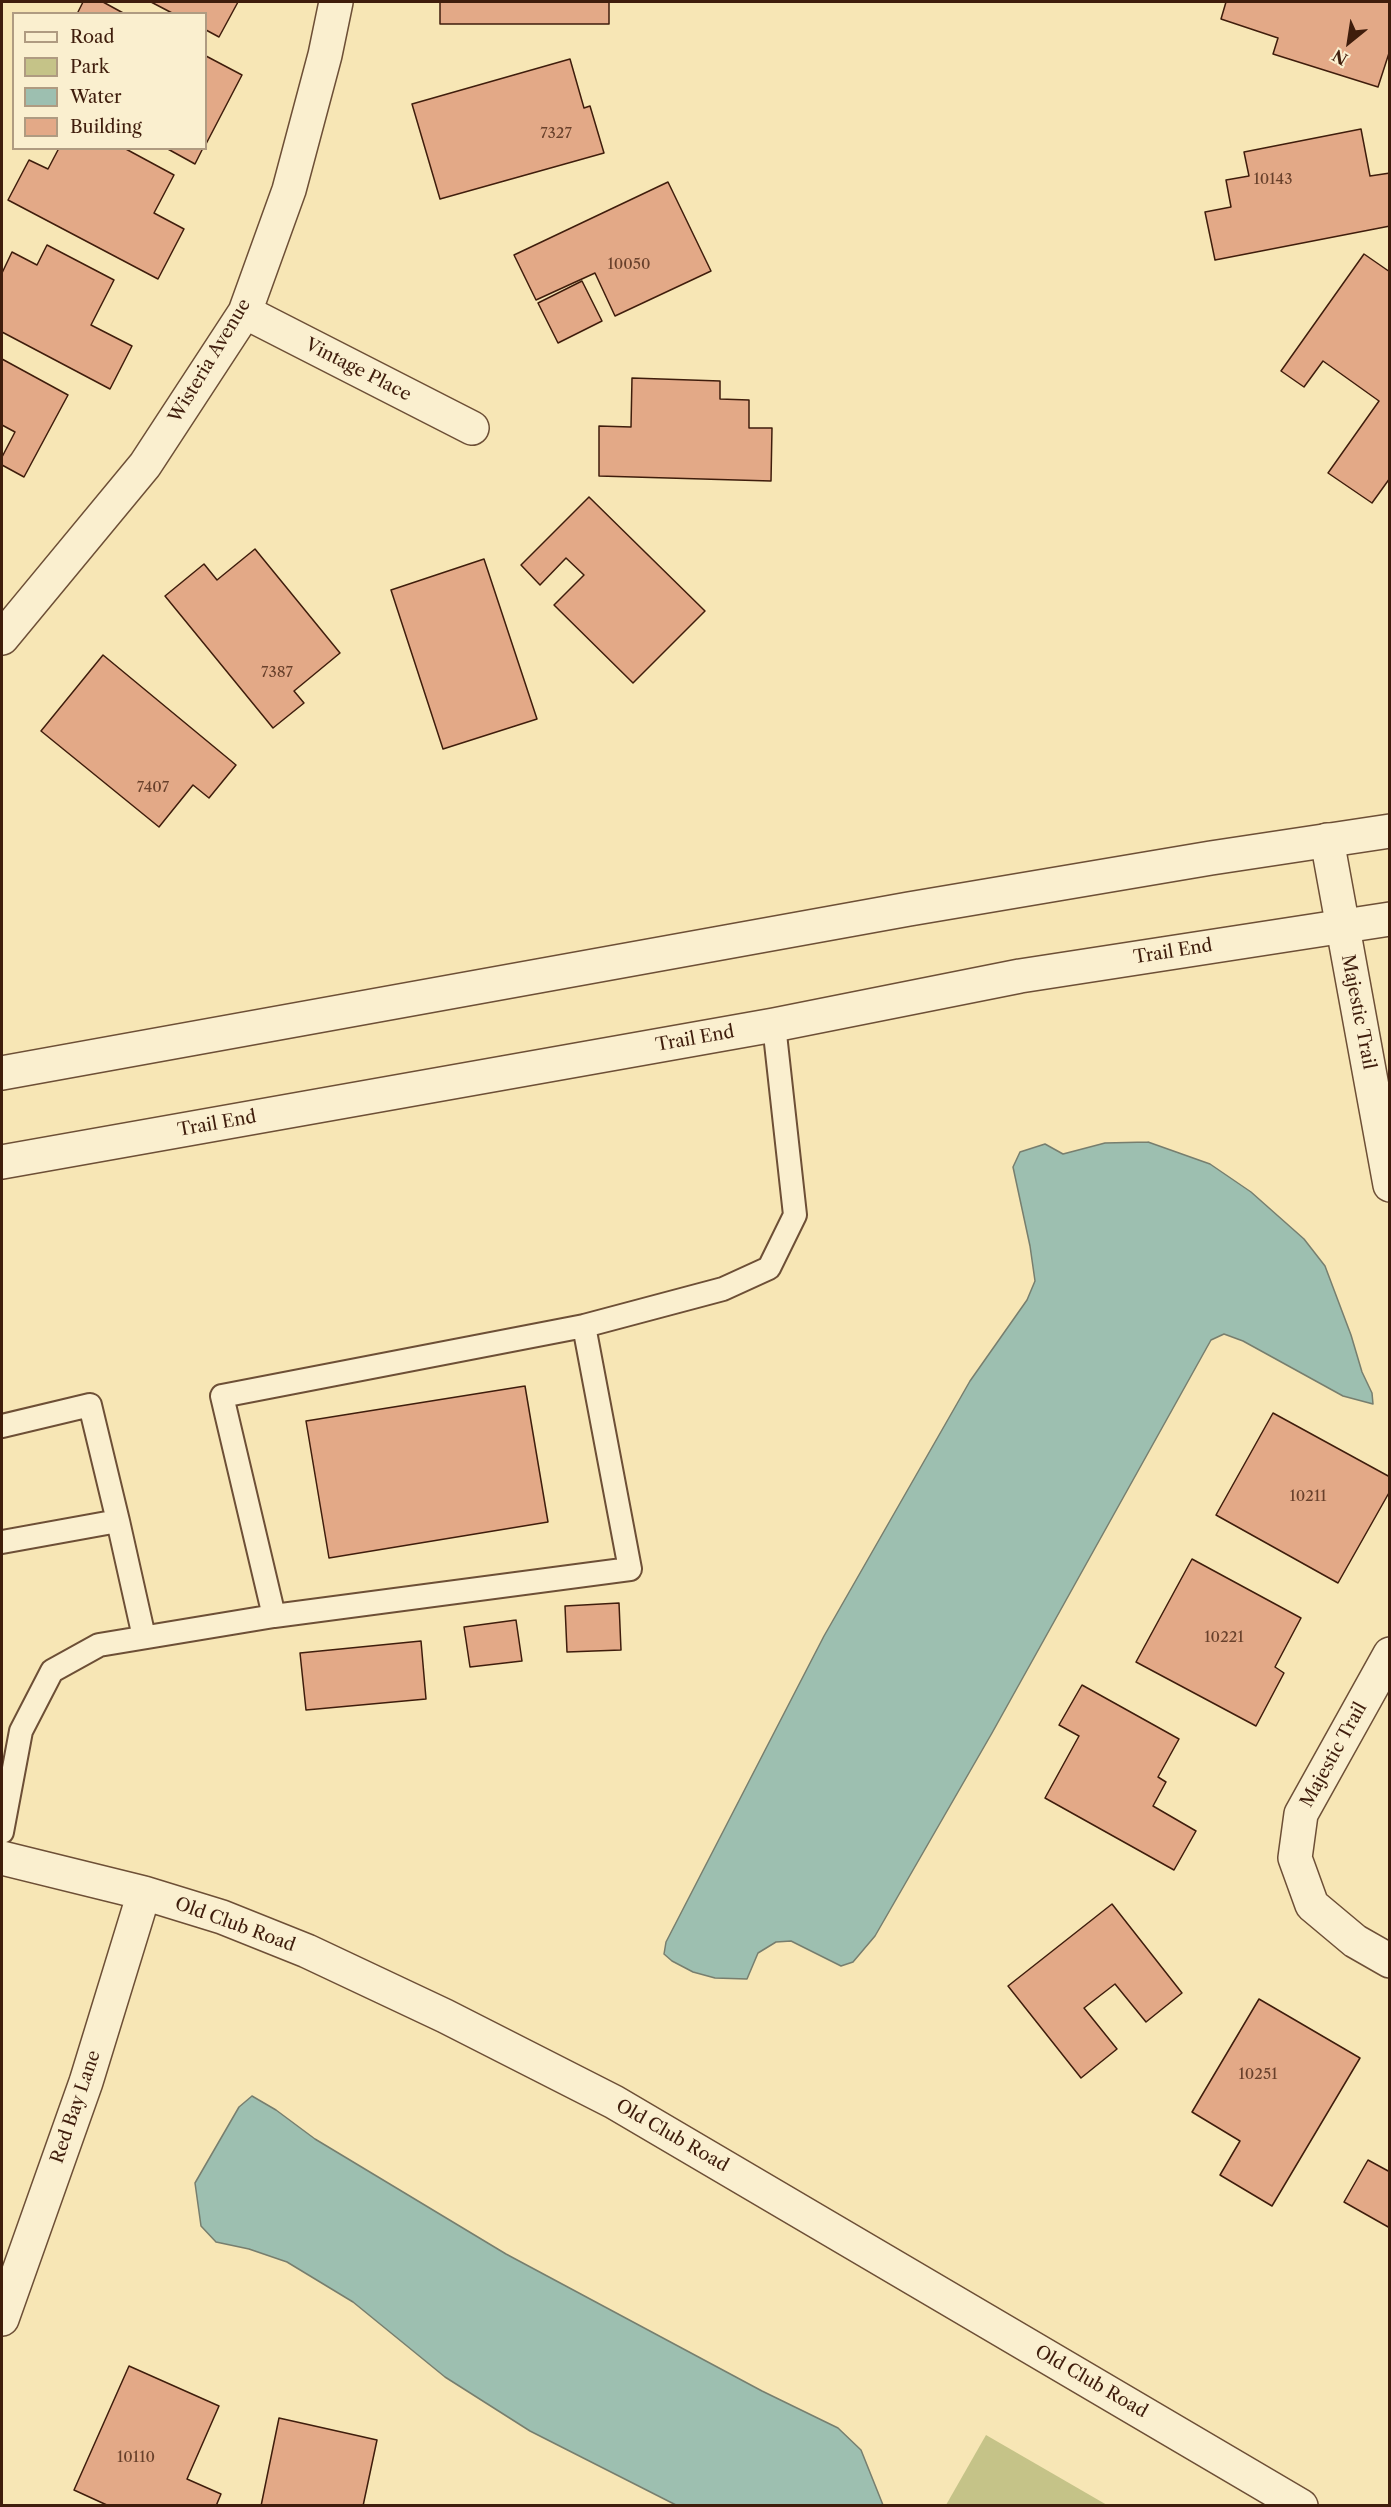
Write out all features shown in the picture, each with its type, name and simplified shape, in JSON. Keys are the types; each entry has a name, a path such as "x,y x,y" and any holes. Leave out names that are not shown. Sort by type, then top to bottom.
{"street":[{"name":"Wisteria Avenue","path":"2,638 145,465 245,312 289,190 326,55 336,2"},
{"name":"Vintage Place","path":"245,312 472,428"},
{"path":"2,1073 921,907 1389,831"},
{"name":"Majestic Trail","path":"1327,840 1389,1185"},
{"name":"Trail End","path":"2,1162 774,1025 1020,976 1389,919"},
{"name":"Majestic Trail","path":"1389,1654 1301,1814 1294,1858 1312,1905 1355,1941 1389,1961"},
{"name":"Old Club Road","path":"2,1858 144,1893 222,1917 307,1951 445,2016 614,2102 1301,2505"},
{"name":"Red Bay Lane","path":"2,2319 86,2082 144,1893"}],"lane":[{"path":"274,1616 222,1396 584,1326 723,1289 769,1268 795,1215 774,1025"},
{"path":"2,1832 21,1731 52,1671 99,1645 274,1616 630,1569 584,1326"},
{"path":"2,1426 90,1405 144,1637"},
{"path":"2,1542 118,1521"}],"green space":[{"path":"986,2435 1107,2505 946,2505"}],"water":[{"path":"1148,1142 1210,1164 1251,1192 1304,1239 1325,1266 1351,1335 1362,1372 1372,1393 1373,1404 1343,1396 1243,1341 1224,1334 1211,1340 992,1733 875,1936 853,1962 841,1966 791,1941 776,1942 758,1953 747,1979 715,1978 693,1972 672,1961 664,1954 666,1942 824,1636 970,1381 1027,1300 1035,1281 1013,1167 1020,1152 1045,1144 1063,1154 1105,1143"},
{"path":"252,2096 276,2110 315,2139 506,2254 762,2391 838,2428 861,2450 883,2505 676,2505 530,2431 445,2377 353,2302 287,2262 249,2249 216,2242 201,2226 195,2183 239,2107"}],"building":[{"path":"83,2 103,2 121,12 78,12"},
{"path":"151,2 238,2 219,37 207,31 207,12 170,12"},
{"path":"440,2 609,2 609,24 440,24"},
{"path":"1226,2 1390,2 1390,50 1378,87 1273,54 1278,38 1221,19"},
{"path":"207,57 242,75 207,142"},
{"path":"570,59 584,108 590,106 604,153 440,199 412,104"},
{"path":"1361,129 1370,176 1390,173 1390,226 1215,260 1205,212 1231,207 1226,180 1249,176 1244,152"},
{"path":"58,150 128,150 174,175 154,213 184,229 158,279 8,200 29,160 48,169"},
{"path":"170,150 202,150 195,164"},
{"path":"668,182 711,271 615,316 595,273 536,300 514,255"},
{"path":"47,245 114,280 91,325 132,346 110,389 2,332 2,273 12,252 37,265"},
{"path":"1364,254 1390,272 1390,478 1372,503 1328,473 1379,401 1323,361 1304,387 1281,371"},
{"path":"582,281 602,321 558,343 538,303"},
{"path":"2,359 68,395 24,477 2,465 2,457 15,432 2,425"},
{"path":"632,378 720,381 720,399 749,400 749,428 772,428 771,481 599,476 599,426 631,427"},
{"path":"589,497 705,611 633,683 554,605 584,575 566,558 540,585 521,565"},
{"path":"255,549 340,653 294,691 304,703 273,728 165,596 204,564 217,580"},
{"path":"484,559 537,719 443,749 391,590"},
{"path":"103,655 236,765 209,798 193,785 159,827 41,731"},
{"path":"525,1386 548,1522 329,1558 306,1421"},
{"path":"1273,1413 1390,1477 1390,1491 1338,1583 1216,1515"},
{"path":"1192,1559 1301,1618 1275,1667 1284,1673 1256,1726 1136,1662"},
{"path":"619,1603 621,1650 567,1652 565,1606"},
{"path":"516,1620 522,1661 470,1667 464,1627"},
{"path":"421,1641 426,1699 306,1710 300,1653"},
{"path":"1082,1685 1179,1739 1158,1777 1166,1782 1153,1806 1196,1831 1174,1870 1045,1798 1079,1736 1059,1725"},
{"path":"1112,1904 1182,1993 1146,2022 1115,1984 1084,2008 1117,2049 1081,2078 1008,1986"},
{"path":"1259,1999 1360,2058 1272,2206 1220,2175 1240,2141 1192,2112"},
{"path":"1368,2160 1390,2172 1390,2228 1344,2202"},
{"path":"129,2366 219,2406 187,2479 221,2494 216,2506 109,2506 74,2490"},
{"path":"279,2418 377,2440 363,2506 261,2506"}]}
